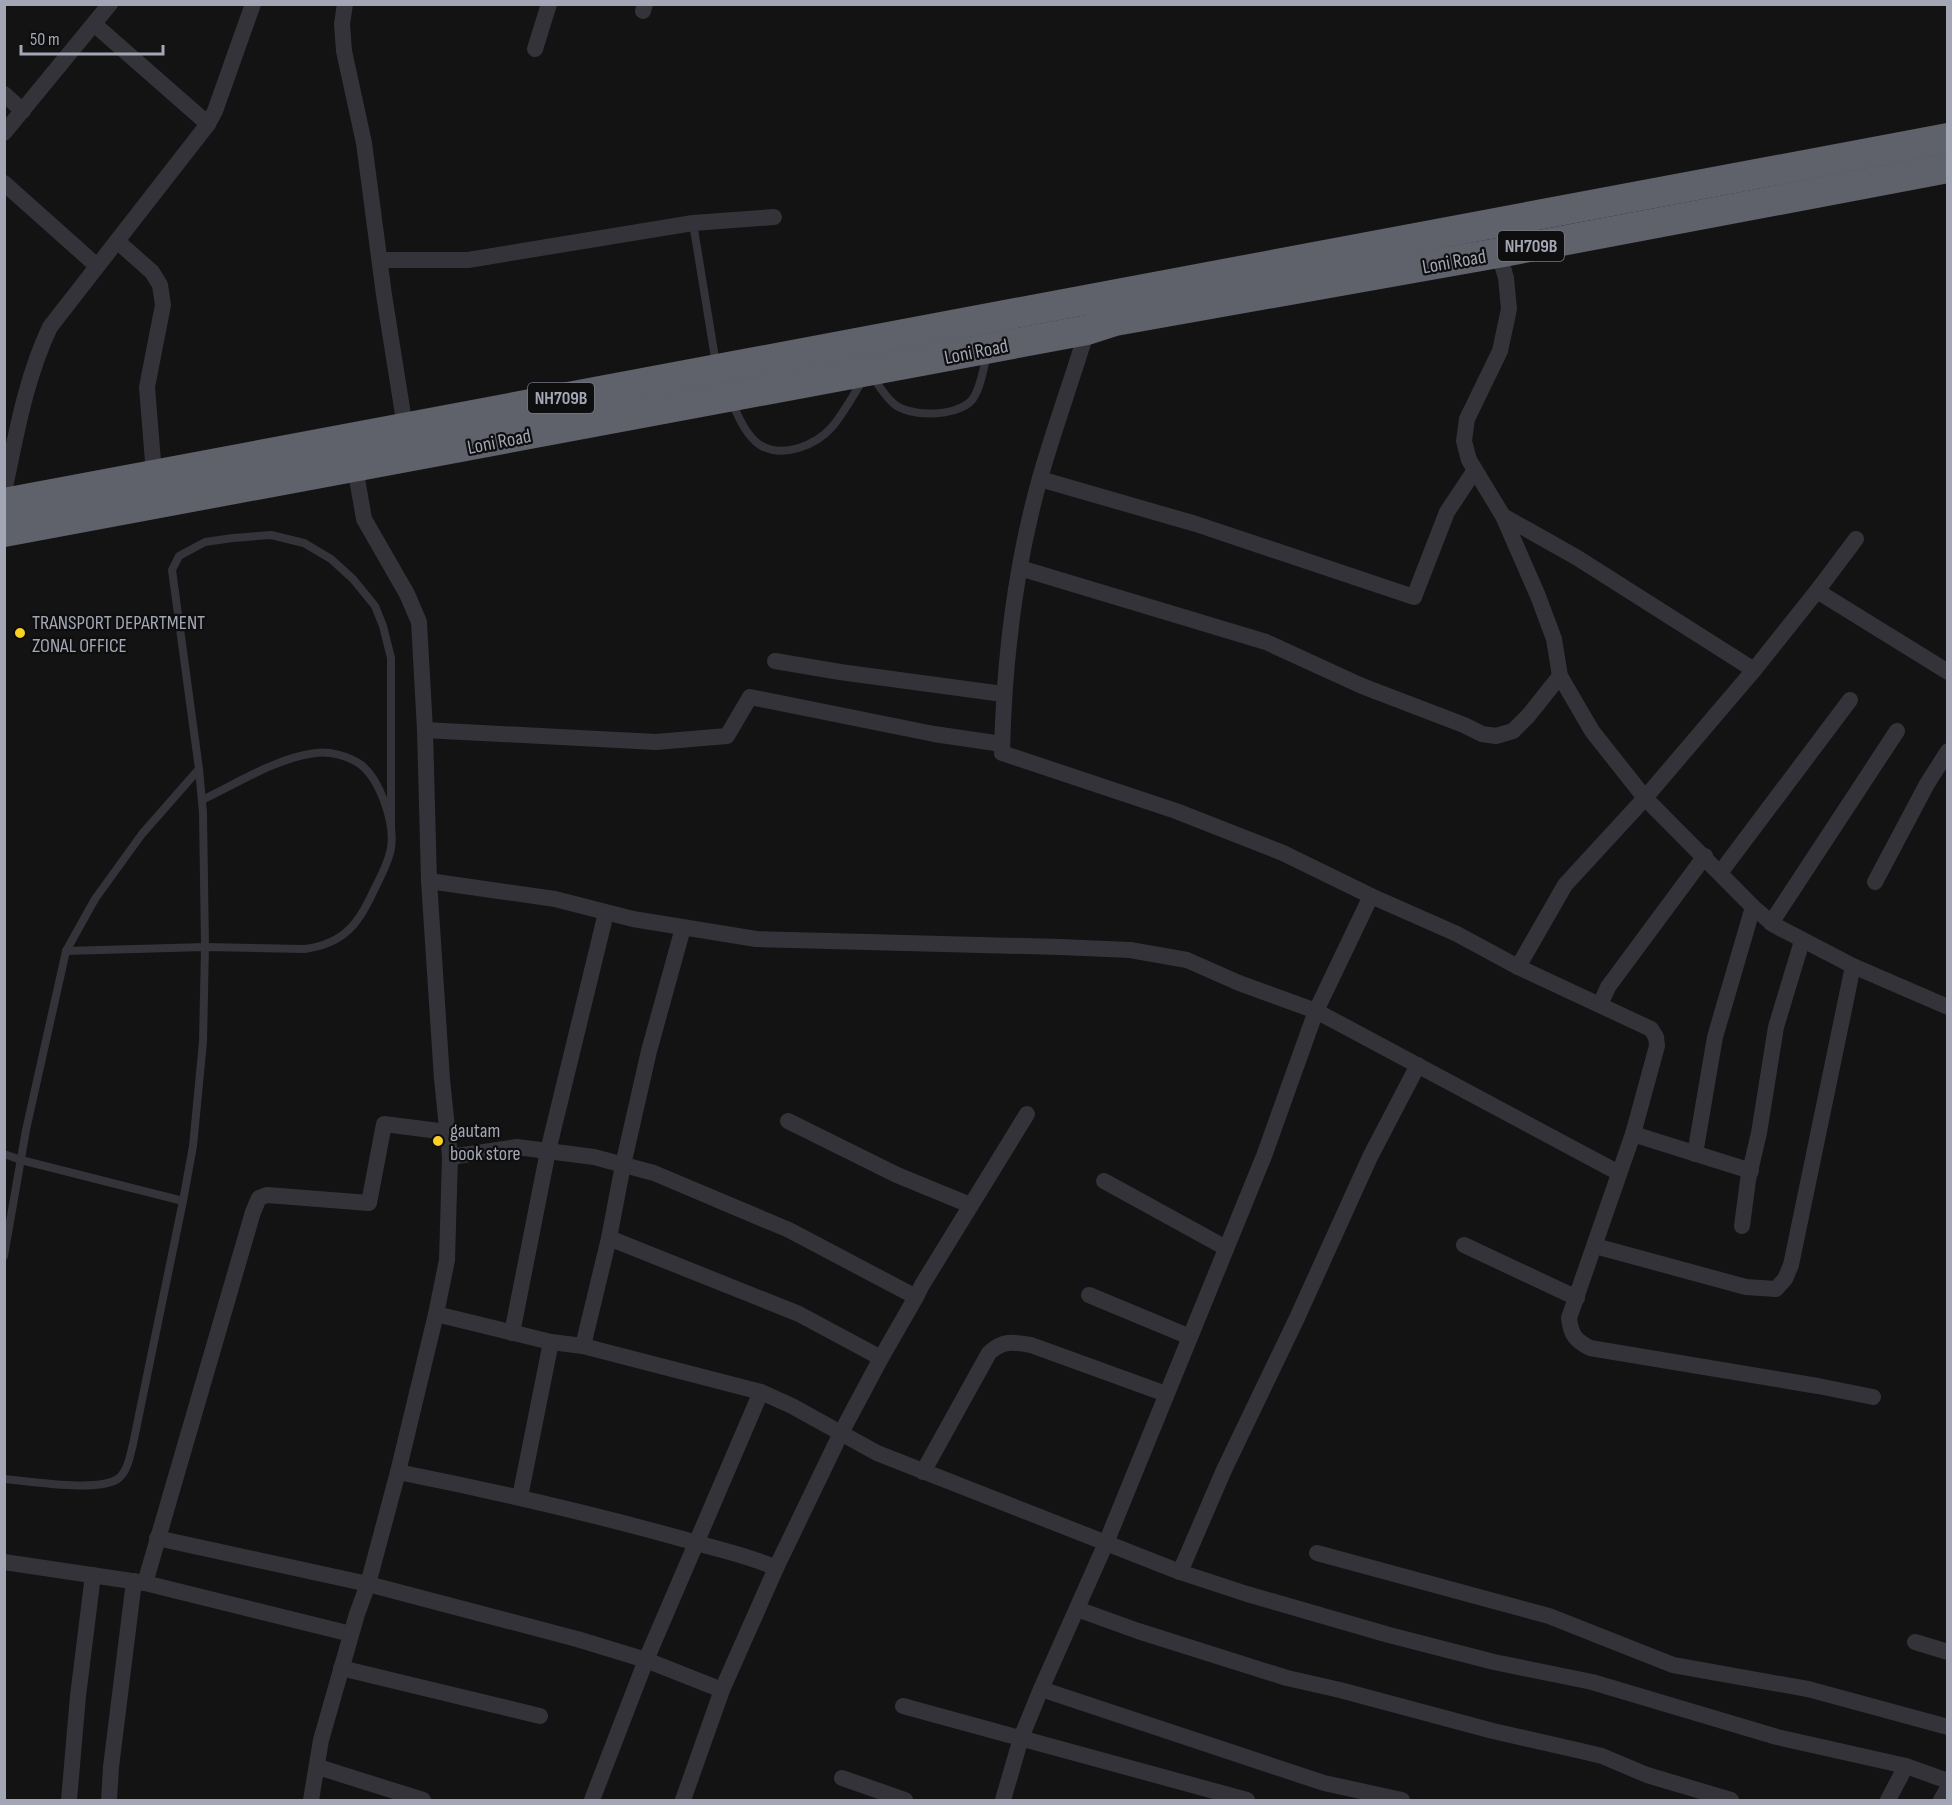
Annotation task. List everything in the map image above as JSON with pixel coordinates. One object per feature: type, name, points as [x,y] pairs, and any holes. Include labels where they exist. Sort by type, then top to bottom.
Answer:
[{"type":"highway","name":"Loni Road","points":[[5,531],[730,398],[866,356],[1493,222],[1947,138]]},
{"type":"highway","name":"Loni Road","points":[[4,503],[717,368],[988,349],[1087,330],[1115,321],[1498,253],[1947,168]]},
{"type":"street","points":[[4,133],[111,4]]},
{"type":"street","points":[[4,492],[27,384],[50,327],[208,124],[215,111],[253,4]]},
{"type":"street","points":[[345,4],[342,24],[344,51],[364,143],[384,295],[405,427]]},
{"type":"street","points":[[535,49],[549,4]]},
{"type":"street","points":[[94,24],[208,124]]},
{"type":"street","points":[[4,94],[23,111]]},
{"type":"street","points":[[4,183],[97,266]]},
{"type":"street","points":[[381,260],[468,260],[693,223],[774,217]]},
{"type":"street","points":[[1493,222],[1498,253],[1506,278],[1509,309],[1500,351],[1467,419],[1464,441],[1469,460],[1514,536],[1554,639],[1560,676],[1592,731],[1646,798],[1771,923],[1853,966],[1947,1007]]},
{"type":"street","points":[[117,241],[152,272],[160,285],[163,305],[147,387],[154,474]]},
{"type":"street","points":[[1087,330],[1040,479],[1020,568],[1003,694],[1002,753],[1176,810],[1283,853],[1371,896],[1457,934],[1518,966],[1651,1029],[1656,1037],[1657,1046],[1633,1134],[1569,1318],[1571,1331],[1576,1341],[1590,1348],[1873,1397]]},
{"type":"street","points":[[311,1800],[321,1740],[351,1634],[368,1584],[398,1472],[447,1260],[450,1157],[442,1079],[429,881],[425,730],[419,622],[407,594],[364,519],[355,467]]},
{"type":"street","points":[[1040,479],[1196,524],[1414,597],[1448,512],[1475,470]]},
{"type":"street","points":[[1503,516],[1576,557],[1754,670]]},
{"type":"street","points":[[1518,966],[1565,885],[1646,798],[1754,670],[1856,539]]},
{"type":"street","points":[[1020,568],[1266,642],[1362,686],[1482,734],[1496,736],[1513,731],[1560,676]]},
{"type":"street","points":[[1817,591],[1947,672]]},
{"type":"street","points":[[775,661],[1003,694]]},
{"type":"street","points":[[425,730],[656,742],[727,736],[750,697],[934,734],[1002,744]]},
{"type":"street","points":[[1720,873],[1850,700]]},
{"type":"street","points":[[1771,923],[1898,731]]},
{"type":"street","points":[[1875,882],[1947,751]]},
{"type":"street","points":[[1600,1005],[1608,987],[1705,856]]},
{"type":"street","points":[[429,881],[555,900],[606,913],[683,928],[756,939],[857,943],[964,943],[1130,950],[1187,960],[1239,983],[1316,1011],[1619,1173]]},
{"type":"street","points":[[1003,1800],[1021,1738],[1106,1543],[1264,1156],[1316,1011],[1371,896]]},
{"type":"street","points":[[1695,1154],[1715,1037],[1753,907]]},
{"type":"street","points":[[512,1333],[548,1151],[606,913]]},
{"type":"street","points":[[584,1346],[649,1052],[683,928]]},
{"type":"street","points":[[1742,1226],[1776,1027],[1802,941]]},
{"type":"street","points":[[1595,1246],[1746,1287],[1776,1289],[1785,1279],[1791,1265],[1853,966]]},
{"type":"street","points":[[1180,1572],[1224,1470],[1297,1318],[1370,1157],[1418,1065]]},
{"type":"street","points":[[683,1800],[722,1690],[776,1568],[841,1433],[916,1297],[1027,1114]]},
{"type":"street","points":[[788,1122],[897,1175],[970,1205]]},
{"type":"street","points":[[109,1800],[111,1767],[140,1582],[157,1538],[259,1198],[267,1195],[369,1203],[384,1124],[447,1132]]},
{"type":"street","points":[[1633,1134],[1751,1171]]},
{"type":"street","points":[[450,1157],[517,1147],[594,1157],[654,1173],[789,1230],[916,1297]]},
{"type":"street","points":[[1104,1181],[1226,1248]]},
{"type":"street","points":[[609,1238],[800,1314],[881,1358]]},
{"type":"street","points":[[1464,1245],[1576,1298]]},
{"type":"street","points":[[1089,1295],[1190,1337]]},
{"type":"street","points":[[436,1314],[551,1342],[584,1346],[760,1392],[877,1453],[1180,1572],[1389,1635],[1494,1662],[1592,1682],[1777,1737],[1906,1766],[1947,1781]]},
{"type":"street","points":[[520,1497],[551,1342]]},
{"type":"street","points":[[923,1472],[989,1353],[999,1344],[1031,1345],[1166,1394]]},
{"type":"street","points":[[592,1800],[646,1660],[760,1392]]},
{"type":"street","points":[[398,1472],[520,1497],[658,1531],[753,1558],[776,1568]]},
{"type":"street","points":[[157,1538],[368,1584],[578,1639],[646,1660],[722,1690]]},
{"type":"street","points":[[1317,1553],[1549,1617],[1673,1665],[1808,1689],[1947,1727]]},
{"type":"street","points":[[4,1562],[140,1582],[351,1634]]},
{"type":"street","points":[[69,1800],[78,1696],[93,1575]]},
{"type":"street","points":[[1077,1609],[1138,1631],[1287,1678],[1592,1754],[1731,1800]]},
{"type":"street","points":[[1915,1642],[1947,1653]]},
{"type":"street","points":[[341,1668],[540,1716]]},
{"type":"street","points":[[1041,1689],[1324,1783],[1402,1800]]},
{"type":"street","points":[[903,1706],[1247,1800]]},
{"type":"street","points":[[1888,1800],[1906,1766]]},
{"type":"street","points":[[318,1767],[423,1800]]},
{"type":"street","points":[[842,1778],[905,1800]]},
{"type":"street","points":[[1941,1800],[1947,1788]]},
{"type":"lane","points":[[693,223],[717,368]]},
{"type":"lane","points":[[866,356],[894,404],[911,413],[934,413],[956,409],[971,400],[981,381],[988,349]]},
{"type":"lane","points":[[730,398],[750,435],[760,445],[775,450],[796,449],[819,439],[833,426],[866,356]]},
{"type":"lane","points":[[4,1479],[79,1486],[108,1484],[120,1477],[128,1465],[183,1201],[193,1146],[203,1042],[205,947],[202,800],[172,570],[179,556],[205,542],[270,535],[304,543],[332,560],[353,579],[375,606],[391,658],[392,848],[362,915],[354,926],[332,942],[320,947],[305,949],[205,947],[66,951]]},
{"type":"lane","points":[[202,800],[289,760],[318,753],[337,754],[360,765],[376,785],[385,803],[391,826]]},
{"type":"lane","points":[[4,1256],[21,1160],[66,951],[95,899],[142,834],[199,769]]},
{"type":"lane","points":[[4,1154],[183,1201]]},
{"type":"place","name":"TRANSPORT DEPARTMENT ZONAL OFFICE","points":[[20,633]]},
{"type":"place","name":"gautam book store","points":[[438,1141]]}]
